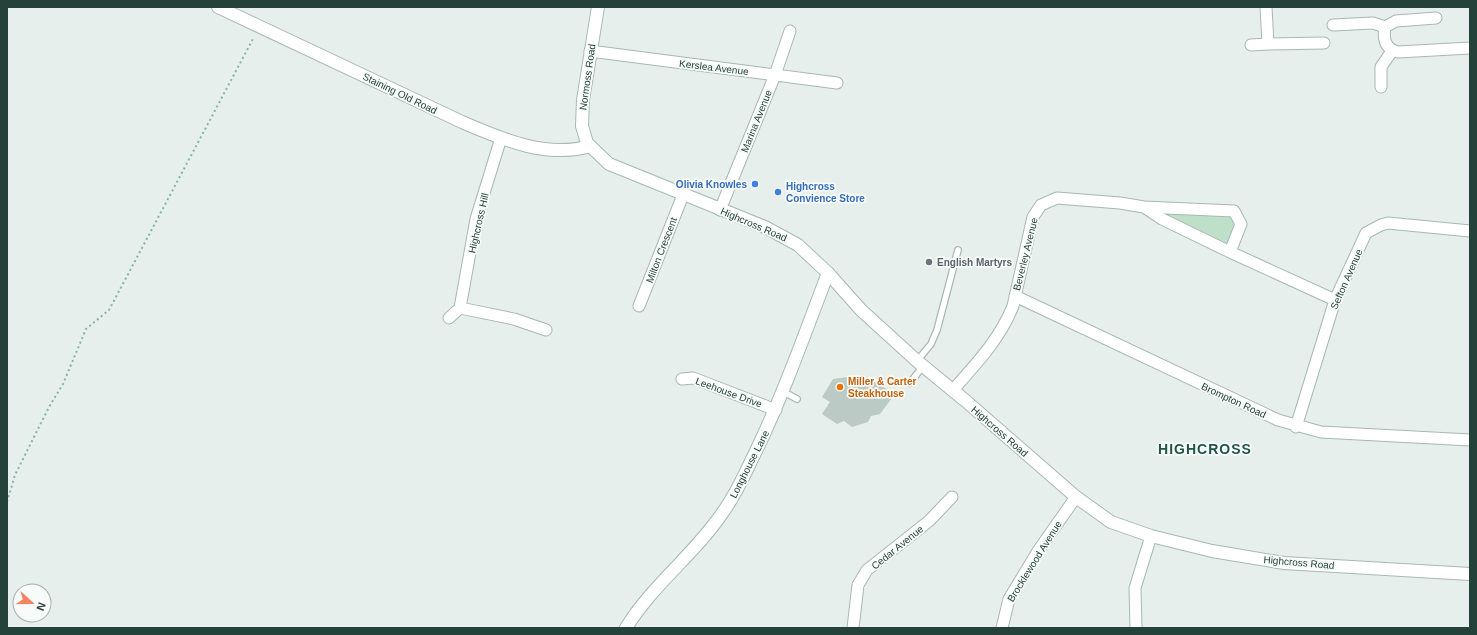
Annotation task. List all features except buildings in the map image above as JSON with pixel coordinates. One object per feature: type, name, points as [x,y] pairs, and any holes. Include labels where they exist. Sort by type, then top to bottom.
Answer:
[{"type":"street","name":"Staining Old Road","points":[[218,7],[462,122],[501,138],[555,151],[569,152],[590,146]]},
{"type":"street","name":"Normoss Road","points":[[590,146],[584,136],[582,115],[590,51],[598,7]]},
{"type":"street","points":[[1266,7],[1268,44]]},
{"type":"street","points":[[1333,25],[1373,23],[1385,27],[1396,21],[1436,18]]},
{"type":"street","points":[[1385,27],[1384,42],[1392,51],[1398,52],[1470,48]]},
{"type":"street","name":"Marina Avenue","points":[[720,210],[775,75],[790,31]]},
{"type":"street","points":[[1250,45],[1324,42]]},
{"type":"street","name":"Kerslea Avenue","points":[[590,51],[837,83]]},
{"type":"street","points":[[1381,87],[1381,67],[1392,51]]},
{"type":"street","name":"Highcross Hill","points":[[460,308],[476,219],[501,138]]},
{"type":"street","name":"Highcross Road","points":[[590,146],[609,164],[765,227],[788,238],[828,273],[861,310],[920,364],[953,390],[1076,497],[1111,522],[1151,536],[1212,551],[1284,563],[1470,574]]},
{"type":"street","name":"Milton Crescent","points":[[639,306],[683,195]]},
{"type":"street","name":"Beverley Avenue","points":[[953,390],[997,338],[1007,320],[1015,296],[1033,217],[1042,205],[1057,198],[1120,203],[1144,207],[1234,211],[1241,224],[1230,252]]},
{"type":"street","name":"Beverley Avenue","points":[[1144,207],[1162,219],[1335,300]]},
{"type":"street","name":"Sefton Avenue","points":[[1296,426],[1335,300],[1366,233],[1373,228],[1388,223],[1470,231]]},
{"type":"street","name":"Longhouse Lane","points":[[626,628],[636,612],[654,589],[709,532],[724,511],[748,468],[784,392],[828,273]]},
{"type":"street","name":"Brompton Road","points":[[1015,296],[1278,420],[1296,426],[1321,432],[1470,440]]},
{"type":"street","points":[[450,318],[460,308],[514,319],[546,330]]},
{"type":"street","name":"Leehouse Drive","points":[[682,379],[693,378],[776,410]]},
{"type":"street","name":"Cedar Avenue","points":[[854,628],[858,585],[867,570],[929,521],[952,497]]},
{"type":"street","name":"Brocklewood Avenue","points":[[1002,628],[1009,599],[1038,551],[1076,497]]},
{"type":"street","points":[[1136,628],[1135,588],[1151,536]]},
{"type":"lane","points":[[910,383],[937,330],[958,250]]},
{"type":"lane","points":[[784,392],[797,399]]},
{"type":"path","points":[[7,502],[14,475],[49,407],[63,384],[86,329],[109,310],[261,26]]},
{"type":"green space","points":[[1144,207],[1238,216],[1230,252]]},
{"type":"place","name":"Olivia Knowles","points":[[755,184]]},
{"type":"place","name":"Highcross Convience Store","points":[[778,192]]},
{"type":"place","name":"English Martyrs","points":[[929,262]]},
{"type":"place","name":"Miller & Carter Steakhouse","points":[[840,387]]},
{"type":"district","name":"HIGHCROSS","points":[[1205,449]]}]
